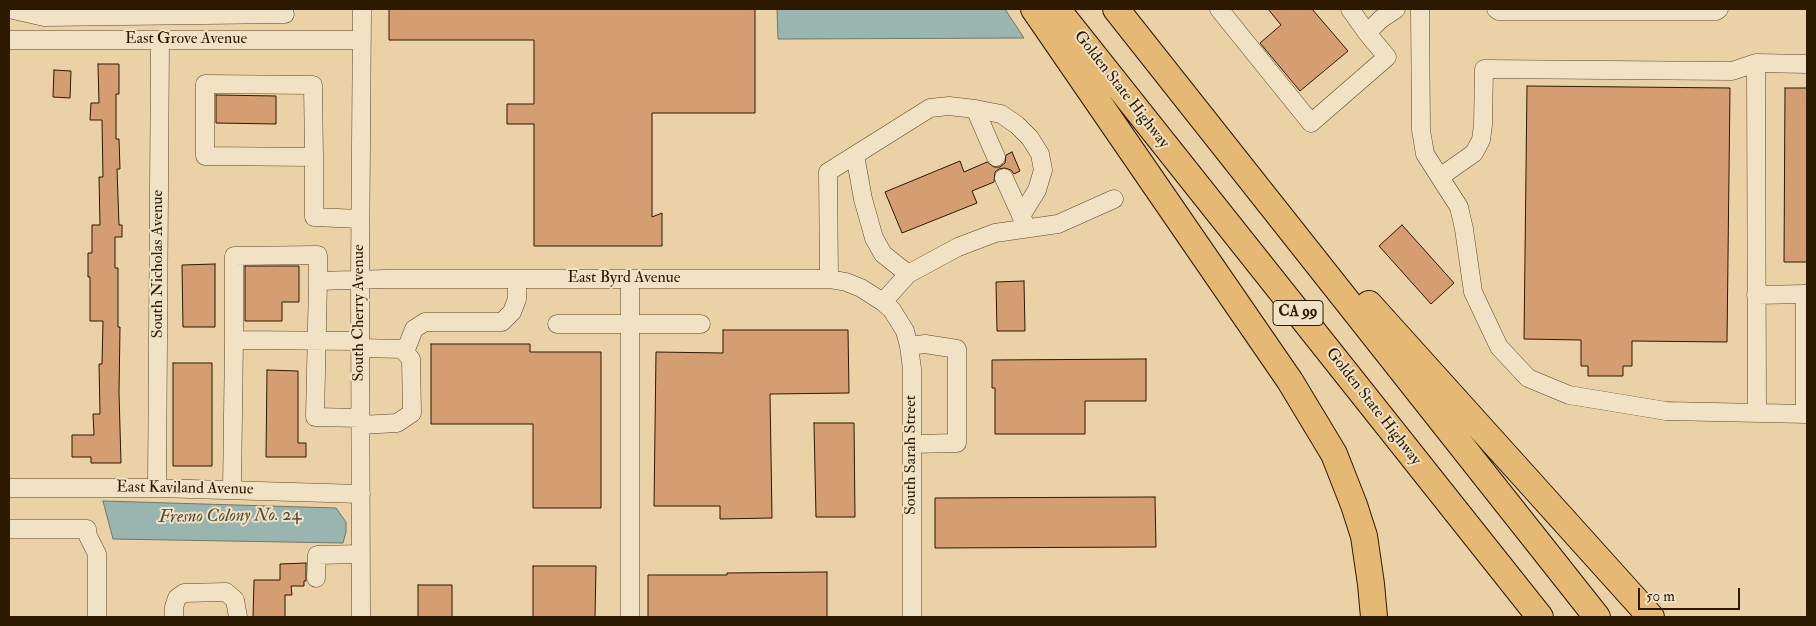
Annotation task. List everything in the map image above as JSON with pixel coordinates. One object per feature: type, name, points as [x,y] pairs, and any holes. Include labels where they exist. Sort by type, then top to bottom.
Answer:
[{"type":"highway","points":[[1034,9],[1290,381],[1334,454],[1364,536],[1374,617]]},
{"type":"highway","name":"Golden State Highway","points":[[1057,9],[1540,617]]},
{"type":"highway","name":"CA 99","points":[[1116,9],[1262,191],[1597,617]]},
{"type":"highway","points":[[1262,191],[1388,323],[1651,617]]},
{"type":"street","points":[[9,9],[44,17],[285,14]]},
{"type":"street","name":"South Cherry Avenue","points":[[361,617],[360,219],[362,9]]},
{"type":"street","points":[[1220,9],[1311,123],[1387,57],[1350,9]]},
{"type":"street","points":[[1367,33],[1381,19],[1396,9]]},
{"type":"street","points":[[1420,9],[1421,130],[1425,154],[1459,207],[1473,292],[1499,347],[1528,378],[1569,395],[1666,411],[1806,414],[1806,294],[1756,295]]},
{"type":"street","points":[[1496,9],[1499,11],[1716,11],[1719,9]]},
{"type":"street","name":"East Grove Avenue","points":[[9,40],[362,40]]},
{"type":"street","name":"South Nicholas Avenue","points":[[157,488],[160,41]]},
{"type":"street","points":[[1440,177],[1474,153],[1481,140],[1484,69],[1732,71],[1756,63],[1807,64]]},
{"type":"street","points":[[1756,63],[1757,412]]},
{"type":"street","points":[[314,158],[205,156],[205,84],[313,85],[314,158],[314,217],[360,219]]},
{"type":"street","points":[[829,280],[828,172],[930,108],[950,106],[1001,114],[1017,125],[1030,138],[1040,154],[1043,170],[1024,222]]},
{"type":"street","points":[[975,109],[996,158]]},
{"type":"street","points":[[855,155],[863,200],[874,238],[882,254],[908,274]]},
{"type":"street","points":[[1004,178],[1024,222]]},
{"type":"street","points":[[883,302],[908,274],[958,247],[1024,222],[1058,224],[1114,199]]},
{"type":"street","points":[[232,490],[234,256],[318,255],[318,282],[316,340],[315,417],[397,424],[412,413],[411,359],[402,349],[316,340],[234,340]]},
{"type":"street","name":"East Byrd Avenue","points":[[318,282],[335,282],[360,278],[829,280],[846,282],[861,288],[883,302]]},
{"type":"street","points":[[405,352],[414,328],[425,322],[502,322],[512,312],[517,298],[517,279]]},
{"type":"street","points":[[630,279],[630,617]]},
{"type":"street","name":"South Sarah Street","points":[[883,302],[905,331],[912,369],[912,617]]},
{"type":"street","points":[[557,324],[701,324]]},
{"type":"street","points":[[909,346],[925,344],[957,349],[957,443],[912,444]]},
{"type":"street","name":"East Kaviland Avenue","points":[[9,488],[157,488],[361,494]]},
{"type":"street","points":[[9,529],[87,529],[88,536],[97,554],[97,617]]},
{"type":"street","points":[[316,578],[317,555],[361,554]]},
{"type":"street","points":[[174,617],[177,598],[184,593],[226,592],[235,600],[238,617]]},
{"type":"water","points":[[777,9],[1005,9],[1024,38],[778,39]]},
{"type":"water","name":"Fresno Colony No. 24","points":[[103,501],[336,508],[346,522],[346,532],[343,543],[113,539]]},
{"type":"building","points":[[389,9],[755,9],[755,113],[652,113],[652,217],[662,213],[662,246],[534,246],[534,124],[507,124],[507,104],[534,104],[534,40],[389,40]]},
{"type":"building","points":[[1268,9],[1312,9],[1348,51],[1300,91],[1260,43],[1281,25]]},
{"type":"building","points":[[98,64],[119,64],[119,94],[116,94],[116,139],[119,139],[120,169],[117,169],[119,225],[122,225],[122,237],[115,237],[115,268],[118,268],[118,327],[120,327],[121,463],[91,463],[91,457],[72,457],[72,435],[94,435],[93,414],[100,414],[99,364],[102,364],[103,321],[90,321],[90,277],[88,277],[88,253],[92,253],[92,225],[100,225],[99,177],[103,177],[102,120],[90,120],[91,103],[99,103]]},
{"type":"building","points":[[54,70],[71,71],[70,98],[53,97]]},
{"type":"building","points":[[1527,86],[1730,88],[1727,342],[1632,341],[1632,366],[1623,366],[1623,376],[1588,376],[1588,366],[1581,366],[1581,340],[1524,339]]},
{"type":"building","points":[[1785,88],[1807,88],[1807,262],[1784,262]]},
{"type":"building","points":[[216,95],[276,96],[276,124],[216,123]]},
{"type":"building","points":[[1012,152],[1020,171],[1014,174],[1011,170],[1005,168],[999,169],[995,172],[994,182],[972,191],[977,203],[902,233],[885,192],[960,161],[964,172],[987,162],[994,167],[1000,167],[1005,163],[1006,155]]},
{"type":"building","points":[[1402,225],[1454,283],[1431,304],[1379,246]]},
{"type":"building","points":[[215,264],[215,327],[183,327],[182,265]]},
{"type":"building","points":[[245,266],[299,266],[299,302],[282,302],[282,321],[245,321]]},
{"type":"building","points":[[1024,281],[1025,331],[997,331],[996,282]]},
{"type":"building","points":[[723,330],[848,330],[849,393],[770,394],[772,518],[720,519],[720,506],[654,506],[656,352],[723,353]]},
{"type":"building","points":[[431,344],[530,344],[530,352],[601,352],[601,508],[533,508],[533,424],[431,424]]},
{"type":"building","points":[[1146,359],[1146,401],[1085,401],[1085,434],[995,434],[995,388],[992,388],[992,360]]},
{"type":"building","points":[[173,363],[212,363],[212,466],[173,466]]},
{"type":"building","points":[[267,370],[298,371],[298,443],[306,443],[306,457],[266,457]]},
{"type":"building","points":[[814,423],[854,423],[855,517],[816,517]]},
{"type":"building","points":[[1155,497],[1156,547],[935,548],[935,498]]},
{"type":"building","points":[[306,563],[306,581],[304,581],[304,586],[291,586],[292,595],[285,595],[285,617],[253,617],[254,580],[280,580],[280,564]]},
{"type":"building","points":[[533,566],[596,566],[595,617],[533,617]]},
{"type":"building","points":[[827,572],[827,617],[648,617],[648,575]]},
{"type":"building","points":[[418,585],[452,585],[452,617],[418,617]]}]
